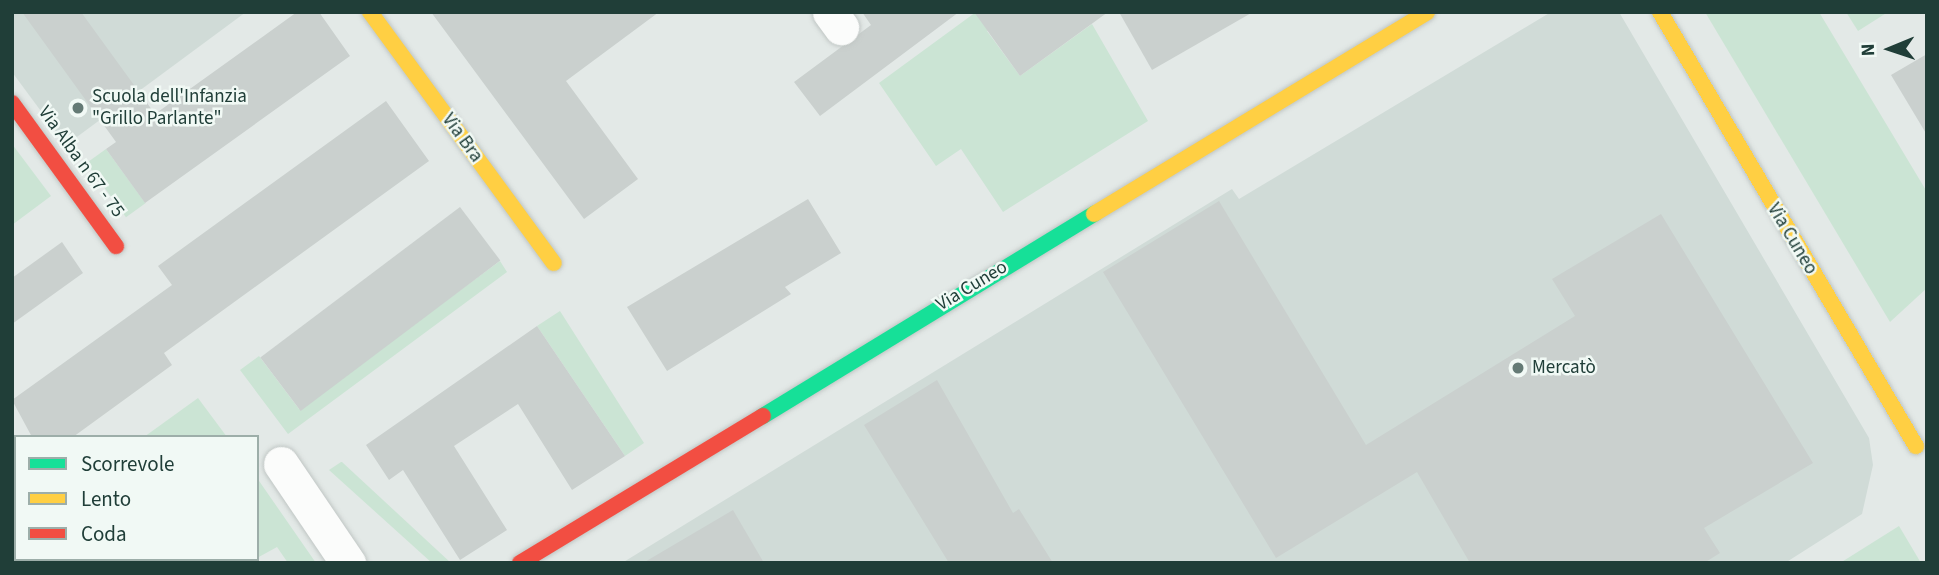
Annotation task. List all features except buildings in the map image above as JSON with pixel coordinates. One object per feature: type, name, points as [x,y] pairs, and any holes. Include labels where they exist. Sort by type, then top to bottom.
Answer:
[{"type":"main road","name":"Via Bra","points":[[370,12],[554,263]]},
{"type":"main road","name":"Via Cuneo","points":[[520,563],[1427,12]]},
{"type":"main road","name":"Via Cuneo","points":[[1660,19],[1916,446]]},
{"type":"main road","name":"Via Alba n 67 - 75","points":[[12,103],[117,246]]},
{"type":"street","points":[[281,464],[348,563]]},
{"type":"shaded area","name":"Scuola dell'Infanzia \"Grillo Parlante\"","points":[[12,12],[246,12],[66,145],[12,72]]},
{"type":"shaded area","points":[[1551,12],[1619,12],[1869,438],[1873,465],[1862,514],[1785,563],[622,563],[1232,189],[1239,199]]},
{"type":"green space","points":[[976,12],[1013,12],[987,31],[1020,76],[1092,24],[1148,121],[1003,212],[961,149],[936,166],[879,83]]},
{"type":"green space","points":[[1705,12],[1819,12],[1927,192],[1927,288],[1890,322]]},
{"type":"green space","points":[[1846,12],[1888,12],[1858,31]]},
{"type":"green space","points":[[12,144],[51,196],[12,225]]},
{"type":"green space","points":[[106,149],[145,203],[126,217],[87,163]]},
{"type":"green space","points":[[500,261],[507,272],[288,434],[240,370],[259,356],[299,409]]},
{"type":"green space","points":[[560,311],[644,443],[625,456],[537,326]]},
{"type":"green space","points":[[198,398],[226,435],[147,435]]},
{"type":"green space","points":[[342,462],[451,563],[432,563],[329,470]]},
{"type":"green space","points":[[259,481],[316,563],[288,563],[277,547],[259,557]]},
{"type":"green space","points":[[1899,526],[1921,563],[1840,563]]},
{"type":"green space","points":[[118,561],[161,561],[158,563]]},
{"type":"traffic: fast","points":[[763,416],[1094,214]]},
{"type":"traffic: slow","points":[[370,12],[554,263]]},
{"type":"traffic: slow","points":[[1094,214],[1427,12]]},
{"type":"traffic: slow","points":[[1660,12],[1916,446]]},
{"type":"traffic: jam","points":[[12,103],[116,246]]},
{"type":"traffic: jam","points":[[520,563],[763,416]]},
{"type":"place","name":"Scuola dell'Infanzia \"Grillo Parlante\"","points":[[78,108]]},
{"type":"place","name":"Mercatò","points":[[1518,368]]}]
